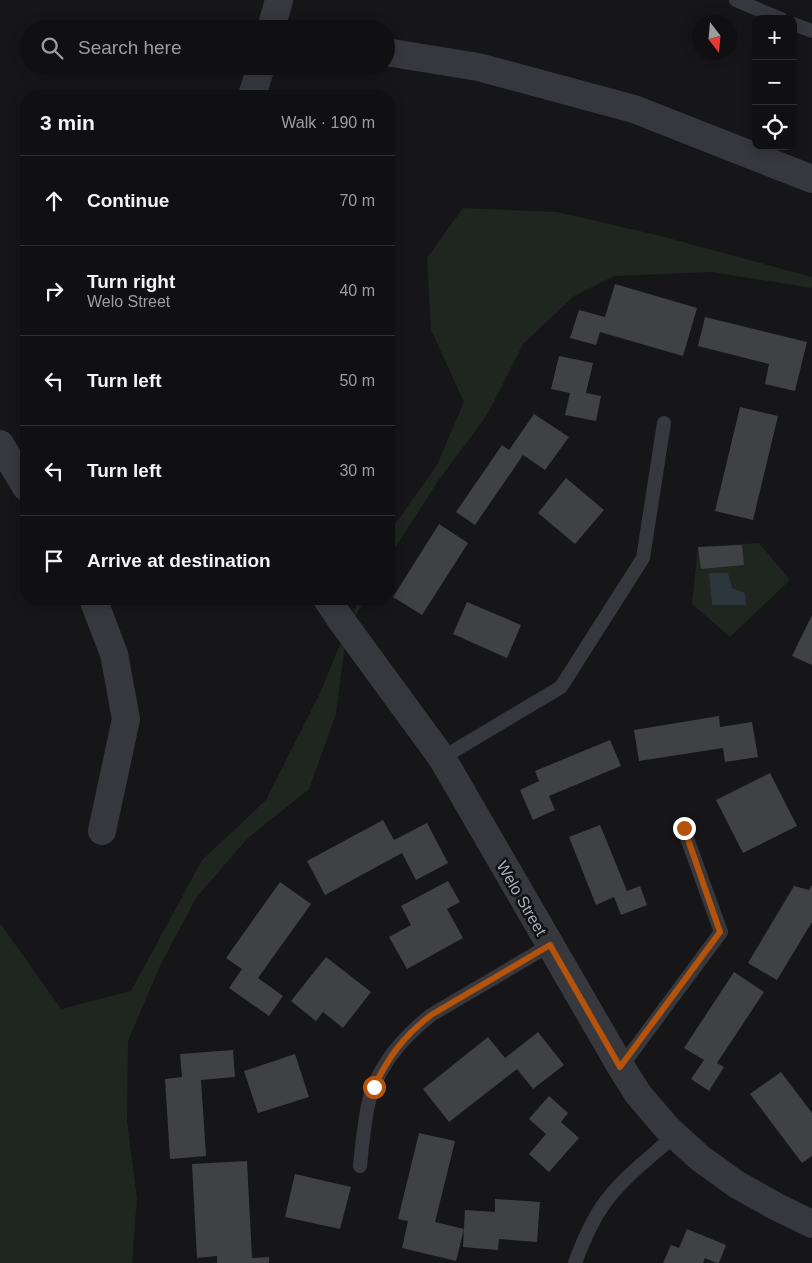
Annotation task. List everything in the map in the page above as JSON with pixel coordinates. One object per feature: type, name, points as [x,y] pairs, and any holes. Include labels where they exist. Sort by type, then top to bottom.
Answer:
[{"type":"street","points":[[273,20],[279,0]]},
{"type":"street","points":[[395,53],[478,67],[634,109],[812,179]]},
{"type":"street","points":[[254,90],[258,75]]},
{"type":"street","points":[[0,444],[20,477]]},
{"type":"street","points":[[94,605],[114,654],[126,719],[102,831]]},
{"type":"street","name":"Welo Street","points":[[334,609],[442,758],[620,1067],[638,1094],[667,1128],[700,1158],[736,1184],[812,1224]]},
{"type":"lane","points":[[736,0],[772,15]]},
{"type":"lane","points":[[797,25],[812,31]]},
{"type":"lane","points":[[442,758],[561,687],[643,558],[664,424]]},
{"type":"lane","points":[[620,1067],[720,932],[684,828]]},
{"type":"lane","points":[[360,1166],[368,1105],[374,1087],[392,1054],[403,1040],[416,1026],[431,1015],[550,945]]},
{"type":"lane","points":[[575,1263],[584,1239],[606,1201],[620,1184],[675,1135]]},
{"type":"shaded area","points":[[463,208],[557,212],[661,236],[812,277],[812,288],[712,272],[614,276],[574,296],[523,344],[487,415],[438,481],[395,548],[395,524],[437,465],[464,402],[431,330],[427,258]]},
{"type":"shaded area","points":[[759,543],[790,580],[730,637],[692,604],[698,547]]},
{"type":"shaded area","points":[[709,573],[728,573],[732,588],[745,593],[746,605],[712,605]]},
{"type":"shaded area","points":[[357,605],[362,605],[355,617],[344,651],[336,714],[309,789],[247,839],[196,898],[159,968],[128,1041],[127,1121],[137,1198],[132,1263],[0,1263],[0,923],[61,1009],[131,991],[202,860],[266,800],[320,693]]},
{"type":"building","points":[[615,284],[697,308],[683,356],[600,332],[596,345],[570,338],[579,310],[605,317]]},
{"type":"building","points":[[705,317],[807,342],[795,391],[765,384],[769,364],[698,346]]},
{"type":"building","points":[[559,356],[593,363],[586,393],[601,396],[596,421],[565,415],[570,393],[551,389]]},
{"type":"building","points":[[740,407],[778,416],[753,520],[715,511]]},
{"type":"building","points":[[534,414],[569,437],[545,470],[523,455],[475,525],[456,512],[502,445],[509,450]]},
{"type":"building","points":[[566,478],[604,510],[575,544],[538,513]]},
{"type":"building","points":[[439,524],[468,543],[422,615],[395,598],[395,594]]},
{"type":"building","points":[[742,545],[744,565],[701,569],[698,547]]},
{"type":"building","points":[[467,602],[521,625],[507,658],[453,634]]},
{"type":"building","points":[[812,615],[812,665],[792,656]]},
{"type":"building","points":[[719,716],[720,727],[752,722],[758,757],[725,762],[723,748],[639,761],[634,730]]},
{"type":"building","points":[[610,740],[621,766],[549,796],[555,810],[533,820],[520,790],[539,781],[535,771]]},
{"type":"building","points":[[770,773],[797,826],[743,853],[716,800]]},
{"type":"building","points":[[383,820],[394,840],[427,823],[448,863],[416,880],[402,853],[325,895],[307,861]]},
{"type":"building","points":[[600,825],[627,891],[640,886],[647,905],[621,915],[614,897],[596,905],[569,837]]},
{"type":"building","points":[[448,881],[460,902],[447,909],[463,938],[407,969],[389,937],[411,925],[401,906]]},
{"type":"building","points":[[280,882],[311,904],[258,978],[283,996],[269,1016],[229,988],[242,969],[226,958]]},
{"type":"building","points":[[812,885],[812,922],[777,980],[748,963],[794,886],[809,890]]},
{"type":"building","points":[[326,957],[371,992],[343,1028],[323,1012],[316,1021],[291,1001]]},
{"type":"building","points":[[734,972],[764,992],[717,1063],[724,1067],[709,1091],[691,1079],[704,1060],[684,1048]]},
{"type":"building","points":[[538,1032],[564,1065],[533,1089],[517,1069],[449,1122],[423,1089],[488,1037],[505,1058]]},
{"type":"building","points":[[233,1050],[235,1077],[201,1080],[206,1156],[170,1159],[165,1079],[182,1077],[180,1054]]},
{"type":"building","points":[[295,1054],[309,1097],[258,1113],[244,1071]]},
{"type":"building","points":[[781,1072],[812,1113],[812,1156],[802,1163],[750,1094]]},
{"type":"building","points":[[549,1096],[568,1113],[561,1122],[579,1138],[549,1172],[529,1154],[546,1134],[529,1119]]},
{"type":"building","points":[[419,1133],[455,1141],[435,1222],[464,1229],[456,1261],[402,1248],[408,1221],[398,1219]]},
{"type":"building","points":[[247,1161],[252,1258],[269,1257],[269,1263],[217,1263],[217,1256],[197,1258],[192,1164]]},
{"type":"building","points":[[295,1174],[351,1187],[340,1229],[285,1217]]},
{"type":"building","points":[[495,1199],[540,1202],[537,1242],[499,1239],[498,1250],[463,1247],[465,1210],[495,1212]]},
{"type":"building","points":[[687,1229],[726,1245],[719,1263],[705,1258],[703,1263],[663,1263],[671,1245],[679,1248]]},
{"type":"route","points":[[374,1087],[392,1054],[416,1026],[431,1015],[550,945],[620,1067],[720,932],[684,828]]}]
